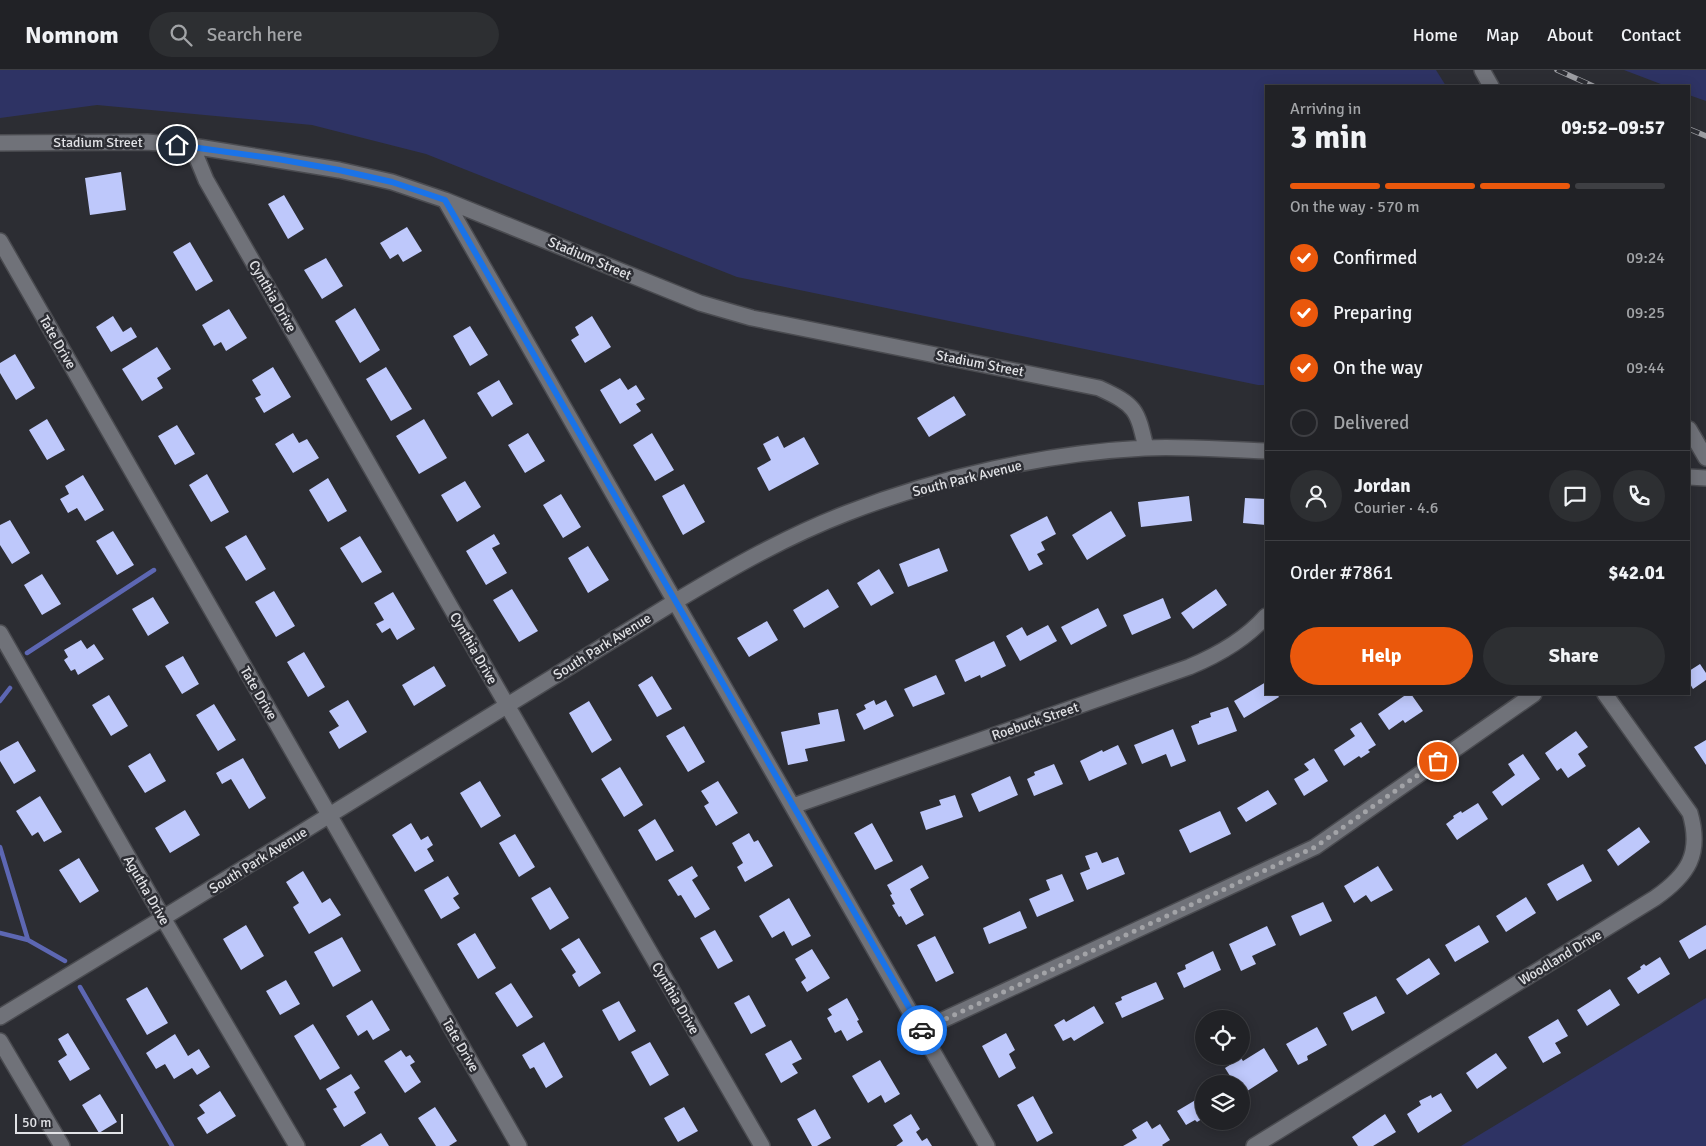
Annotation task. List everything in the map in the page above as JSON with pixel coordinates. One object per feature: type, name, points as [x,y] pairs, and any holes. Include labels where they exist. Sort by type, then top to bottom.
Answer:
[{"type":"street","points":[[1482,70],[1490,85]]},
{"type":"street","name":"Stadium Street","points":[[0,143],[147,142],[192,146],[339,170],[392,182],[445,200],[700,304],[752,318],[1099,388],[1112,394],[1132,408],[1138,415],[1146,448]]},
{"type":"street","name":"Cynthia Drive","points":[[192,146],[206,180],[762,1146]]},
{"type":"street","points":[[445,200],[987,1146]]},
{"type":"street","name":"Tate Drive","points":[[0,241],[519,1146]]},
{"type":"street","points":[[1690,431],[1706,458]]},
{"type":"street","name":"South Park Avenue","points":[[0,1017],[714,578],[782,542],[846,513],[889,498],[993,468],[1089,453],[1146,448],[1265,452]]},
{"type":"street","points":[[1690,477],[1706,478]]},
{"type":"street","name":"Roebuck Street","points":[[793,806],[1189,667],[1231,646],[1248,634],[1265,617]]},
{"type":"street","name":"Agutha Drive","points":[[0,634],[163,918],[297,1146]]},
{"type":"street","points":[[921,1030],[1315,847],[1533,695]]},
{"type":"street","name":"Woodland Drive","points":[[1254,1146],[1655,898],[1678,881],[1687,869],[1695,841],[1694,826],[1690,813],[1606,695]]},
{"type":"street","points":[[0,1041],[62,1146]]},
{"type":"shaded area","points":[[0,70],[1436,70],[1445,85],[1265,85],[1265,385],[737,277],[426,154],[312,125],[97,105],[0,118]]},
{"type":"shaded area","points":[[1624,70],[1706,70],[1706,101],[1690,95],[1690,85],[1663,85]]},
{"type":"shaded area","points":[[1706,998],[1706,1146],[1461,1146]]},
{"type":"building","points":[[121,172],[126,210],[90,215],[85,178]]},
{"type":"building","points":[[284,195],[304,229],[288,239],[268,204]]},
{"type":"building","points":[[407,227],[422,251],[403,262],[398,254],[390,259],[380,243]]},
{"type":"building","points":[[190,242],[213,281],[196,291],[173,252]]},
{"type":"building","points":[[326,258],[343,286],[322,299],[304,270]]},
{"type":"building","points":[[355,308],[380,350],[360,363],[335,321]]},
{"type":"building","points":[[229,309],[247,338],[226,351],[221,342],[214,346],[202,325]]},
{"type":"building","points":[[113,316],[123,332],[131,327],[137,337],[111,352],[96,327]]},
{"type":"building","points":[[592,316],[611,347],[585,363],[571,340],[579,335],[575,327]]},
{"type":"building","points":[[470,326],[488,355],[470,366],[453,336]]},
{"type":"building","points":[[157,347],[171,369],[157,378],[163,388],[142,401],[122,369]]},
{"type":"building","points":[[15,354],[35,388],[16,400],[0,373],[0,363]]},
{"type":"building","points":[[273,367],[291,397],[264,413],[255,398],[261,395],[252,380]]},
{"type":"building","points":[[386,367],[412,409],[391,421],[366,379]]},
{"type":"building","points":[[620,378],[628,390],[636,385],[645,399],[636,404],[641,411],[620,424],[600,390]]},
{"type":"building","points":[[499,380],[513,404],[492,417],[477,393]]},
{"type":"building","points":[[954,396],[966,415],[929,437],[917,418]]},
{"type":"building","points":[[47,419],[65,450],[47,460],[29,430]]},
{"type":"building","points":[[424,419],[447,458],[419,474],[396,436]]},
{"type":"building","points":[[177,425],[195,454],[175,465],[158,436]]},
{"type":"building","points":[[293,433],[299,443],[307,439],[319,458],[293,473],[275,444]]},
{"type":"building","points":[[528,433],[545,461],[525,473],[508,445]]},
{"type":"building","points":[[652,433],[674,470],[655,481],[633,445]]},
{"type":"building","points":[[778,436],[784,448],[804,437],[819,464],[769,491],[757,468],[771,460],[763,444]]},
{"type":"building","points":[[207,474],[229,512],[211,522],[189,485]]},
{"type":"building","points":[[83,475],[104,510],[85,521],[77,508],[68,513],[60,499],[69,494],[65,486]]},
{"type":"building","points":[[328,478],[347,511],[328,522],[309,490]]},
{"type":"building","points":[[465,481],[481,507],[457,522],[441,495]]},
{"type":"building","points":[[684,484],[705,522],[683,535],[662,496]]},
{"type":"building","points":[[561,494],[581,527],[563,538],[543,505]]},
{"type":"building","points":[[1189,496],[1192,521],[1141,527],[1138,502]]},
{"type":"building","points":[[1245,498],[1265,499],[1265,525],[1243,523]]},
{"type":"building","points":[[1111,511],[1126,536],[1087,560],[1072,535]]},
{"type":"building","points":[[1047,516],[1056,534],[1041,542],[1045,550],[1037,554],[1043,564],[1029,571],[1010,535]]},
{"type":"building","points":[[10,520],[30,553],[12,564],[0,545],[0,525]]},
{"type":"building","points":[[113,531],[134,565],[117,575],[96,541]]},
{"type":"building","points":[[494,534],[500,544],[492,548],[507,573],[486,585],[466,551]]},
{"type":"building","points":[[246,535],[266,569],[246,581],[225,547]]},
{"type":"building","points":[[360,536],[382,572],[362,583],[340,548]]},
{"type":"building","points":[[588,546],[609,580],[588,593],[568,558]]},
{"type":"building","points":[[939,548],[948,571],[908,587],[899,564]]},
{"type":"building","points":[[879,569],[894,593],[871,606],[857,583]]},
{"type":"building","points":[[42,574],[61,604],[42,615],[24,585]]},
{"type":"building","points":[[512,589],[538,631],[519,642],[493,600]]},
{"type":"building","points":[[828,589],[839,607],[804,628],[793,610]]},
{"type":"building","points":[[1216,589],[1227,605],[1193,629],[1181,613]]},
{"type":"building","points":[[274,591],[295,626],[276,637],[255,602]]},
{"type":"building","points":[[393,592],[415,629],[397,640],[390,628],[382,633],[376,624],[384,620],[374,603]]},
{"type":"building","points":[[153,597],[169,623],[148,636],[132,609]]},
{"type":"building","points":[[1163,598],[1171,618],[1132,635],[1123,615]]},
{"type":"building","points":[[1098,608],[1107,626],[1071,645],[1061,627]]},
{"type":"building","points":[[767,621],[778,640],[749,657],[737,638]]},
{"type":"building","points":[[1048,625],[1057,641],[1020,661],[1006,636],[1022,627],[1027,636]]},
{"type":"building","points":[[81,640],[87,649],[94,644],[104,659],[78,675],[75,669],[71,671],[64,660],[68,657],[64,650]]},
{"type":"building","points":[[994,641],[1006,666],[981,678],[980,675],[965,682],[955,660]]},
{"type":"building","points":[[304,652],[325,687],[308,697],[287,662]]},
{"type":"building","points":[[183,656],[199,684],[182,694],[165,666]]},
{"type":"building","points":[[1700,664],[1706,673],[1706,680],[1693,689],[1690,684],[1690,670]]},
{"type":"building","points":[[434,666],[446,686],[414,706],[402,685]]},
{"type":"building","points":[[936,675],[945,694],[913,707],[904,689]]},
{"type":"building","points":[[652,676],[672,709],[657,717],[638,685]]},
{"type":"building","points":[[1265,683],[1265,695],[1278,695],[1279,697],[1244,718],[1234,701]]},
{"type":"building","points":[[109,695],[128,726],[111,736],[92,705]]},
{"type":"building","points":[[1406,695],[1412,695],[1423,711],[1405,723],[1403,720],[1389,730],[1378,714]]},
{"type":"building","points":[[348,700],[367,732],[339,749],[329,732],[339,726],[329,711]]},
{"type":"building","points":[[874,700],[876,705],[886,700],[894,716],[864,730],[856,714],[866,709],[864,705]]},
{"type":"building","points":[[589,701],[612,740],[592,753],[569,713]]},
{"type":"building","points":[[214,704],[236,740],[218,751],[196,715]]},
{"type":"building","points":[[1228,707],[1237,731],[1198,745],[1191,726],[1211,717],[1210,713]]},
{"type":"building","points":[[838,709],[845,741],[805,749],[808,761],[788,765],[781,732],[820,724],[818,713]]},
{"type":"building","points":[[1361,722],[1376,745],[1361,758],[1359,756],[1344,766],[1334,750],[1355,736],[1350,729]]},
{"type":"building","points":[[684,726],[705,762],[688,772],[666,736]]},
{"type":"building","points":[[1173,729],[1186,761],[1171,767],[1166,754],[1142,764],[1134,745]]},
{"type":"building","points":[[1576,731],[1588,747],[1578,754],[1586,766],[1568,778],[1561,768],[1557,771],[1545,753]]},
{"type":"building","points":[[1706,740],[1706,765],[1694,747]]},
{"type":"building","points":[[18,741],[36,771],[14,784],[0,761],[0,751]]},
{"type":"building","points":[[1118,745],[1127,764],[1089,781],[1080,761],[1102,750],[1103,752]]},
{"type":"building","points":[[150,753],[166,781],[145,793],[128,766]]},
{"type":"building","points":[[1523,754],[1540,779],[1502,806],[1492,792],[1515,775],[1508,764]]},
{"type":"building","points":[[243,758],[266,798],[249,809],[231,779],[222,784],[216,773]]},
{"type":"building","points":[[1314,758],[1328,781],[1304,796],[1294,779],[1309,770],[1304,764]]},
{"type":"building","points":[[1054,764],[1063,784],[1034,796],[1027,779],[1035,775],[1034,772]]},
{"type":"building","points":[[620,767],[643,805],[624,817],[601,779]]},
{"type":"building","points":[[1010,776],[1018,795],[979,812],[971,794]]},
{"type":"building","points":[[480,781],[501,816],[481,828],[460,793]]},
{"type":"building","points":[[718,781],[738,813],[716,826],[704,806],[709,803],[701,791]]},
{"type":"building","points":[[1268,790],[1277,804],[1246,822],[1237,808]]},
{"type":"building","points":[[955,795],[963,817],[926,830],[920,812],[941,805],[939,800]]},
{"type":"building","points":[[40,796],[62,832],[44,842],[38,832],[32,836],[16,811]]},
{"type":"building","points":[[1478,803],[1488,819],[1457,840],[1446,824],[1454,818],[1453,816]]},
{"type":"building","points":[[185,810],[200,835],[170,853],[155,828]]},
{"type":"building","points":[[1220,811],[1231,834],[1190,853],[1179,830]]},
{"type":"building","points":[[655,819],[674,851],[656,861],[638,830]]},
{"type":"building","points":[[411,823],[421,840],[428,836],[433,845],[427,849],[434,861],[415,872],[392,835]]},
{"type":"building","points":[[872,823],[893,861],[875,870],[854,833]]},
{"type":"building","points":[[1639,827],[1650,842],[1618,866],[1607,850]]},
{"type":"building","points":[[749,833],[754,842],[758,840],[773,866],[745,882],[737,867],[743,863],[732,843]]},
{"type":"building","points":[[515,834],[535,867],[519,877],[499,843]]},
{"type":"building","points":[[1097,852],[1102,863],[1118,857],[1125,874],[1087,890],[1080,873],[1090,869],[1085,856]]},
{"type":"building","points":[[79,858],[99,891],[80,903],[59,870]]},
{"type":"building","points":[[1583,864],[1592,881],[1557,901],[1547,884]]},
{"type":"building","points":[[922,865],[929,878],[910,889],[924,915],[906,925],[892,905],[895,904],[887,885]]},
{"type":"building","points":[[692,866],[698,876],[692,880],[710,909],[695,918],[681,895],[678,896],[668,880]]},
{"type":"building","points":[[1378,866],[1393,890],[1371,902],[1366,895],[1354,903],[1344,886]]},
{"type":"building","points":[[303,871],[322,903],[330,898],[341,915],[309,934],[293,907],[299,903],[286,882]]},
{"type":"building","points":[[1062,874],[1074,901],[1037,917],[1029,899],[1050,890],[1046,880]]},
{"type":"building","points":[[448,876],[459,894],[453,898],[460,908],[441,919],[424,890]]},
{"type":"building","points":[[550,887],[569,918],[550,930],[531,898]]},
{"type":"building","points":[[1526,897],[1536,913],[1506,932],[1496,916]]},
{"type":"building","points":[[789,898],[811,936],[792,946],[784,931],[772,938],[759,916]]},
{"type":"building","points":[[1323,902],[1332,921],[1300,936],[1291,916]]},
{"type":"building","points":[[1020,911],[1027,928],[989,944],[983,928]]},
{"type":"building","points":[[246,925],[264,956],[241,970],[223,939]]},
{"type":"building","points":[[1479,925],[1489,942],[1455,962],[1445,945]]},
{"type":"building","points":[[1706,925],[1706,949],[1689,959],[1679,941]]},
{"type":"building","points":[[1267,926],[1276,945],[1252,956],[1256,964],[1241,971],[1229,944]]},
{"type":"building","points":[[715,930],[733,961],[718,969],[700,938]]},
{"type":"building","points":[[475,933],[496,968],[478,979],[457,944]]},
{"type":"building","points":[[935,936],[954,973],[936,982],[917,945]]},
{"type":"building","points":[[342,937],[361,971],[333,987],[314,952]]},
{"type":"building","points":[[579,938],[601,973],[579,987],[572,975],[576,972],[561,949]]},
{"type":"building","points":[[812,949],[830,978],[807,992],[801,982],[806,978],[795,959]]},
{"type":"building","points":[[1213,951],[1221,970],[1184,988],[1177,973],[1186,969],[1185,965]]},
{"type":"building","points":[[1660,957],[1670,974],[1638,994],[1627,978],[1641,969],[1640,967],[1644,964],[1646,966]]},
{"type":"building","points":[[1429,958],[1440,974],[1407,995],[1396,979]]},
{"type":"building","points":[[286,980],[300,1004],[280,1015],[266,991]]},
{"type":"building","points":[[1156,982],[1164,999],[1122,1018],[1115,1003],[1122,1000],[1121,997]]},
{"type":"building","points":[[511,983],[533,1017],[517,1027],[495,993]]},
{"type":"building","points":[[147,987],[168,1023],[147,1035],[126,999]]},
{"type":"building","points":[[1610,989],[1620,1005],[1587,1026],[1577,1010]]},
{"type":"building","points":[[749,995],[766,1026],[751,1034],[734,1003]]},
{"type":"building","points":[[1376,996],[1385,1013],[1352,1031],[1343,1013]]},
{"type":"building","points":[[847,998],[863,1032],[847,1041],[841,1030],[835,1033],[827,1018],[832,1015],[828,1009]]},
{"type":"building","points":[[372,1000],[390,1030],[373,1040],[367,1030],[358,1036],[346,1016]]},
{"type":"building","points":[[619,1001],[636,1031],[619,1041],[602,1010]]},
{"type":"building","points":[[1094,1006],[1104,1023],[1074,1041],[1071,1037],[1063,1041],[1054,1025],[1064,1019],[1066,1022]]},
{"type":"building","points":[[1558,1019],[1568,1036],[1555,1043],[1561,1053],[1543,1063],[1528,1037]]},
{"type":"building","points":[[313,1024],[340,1068],[320,1080],[294,1036]]},
{"type":"building","points":[[1317,1027],[1327,1045],[1307,1056],[1308,1060],[1298,1065],[1286,1044]]},
{"type":"building","points":[[68,1033],[90,1069],[70,1081],[58,1061],[67,1055],[58,1039]]},
{"type":"building","points":[[1006,1033],[1015,1050],[1009,1054],[1016,1068],[999,1078],[982,1046]]},
{"type":"building","points":[[175,1034],[188,1056],[199,1049],[210,1067],[197,1075],[192,1068],[174,1079],[165,1064],[156,1069],[146,1053]]},
{"type":"building","points":[[791,1040],[802,1059],[792,1064],[798,1073],[781,1083],[765,1054]]},
{"type":"building","points":[[544,1042],[563,1077],[546,1088],[534,1067],[530,1069],[522,1055]]},
{"type":"building","points":[[650,1042],[669,1075],[650,1086],[631,1052]]},
{"type":"building","points":[[1264,1048],[1278,1071],[1250,1089],[1250,1075],[1229,1075],[1225,1068],[1230,1065],[1250,1065],[1250,1057]]},
{"type":"building","points":[[401,1050],[406,1057],[410,1055],[415,1062],[410,1065],[421,1082],[405,1093],[384,1061]]},
{"type":"building","points":[[1496,1053],[1507,1068],[1477,1089],[1466,1073]]},
{"type":"building","points":[[880,1060],[900,1094],[885,1103],[881,1095],[868,1103],[852,1076]]},
{"type":"building","points":[[351,1074],[360,1088],[354,1092],[366,1113],[344,1127],[333,1109],[337,1107],[326,1089]]},
{"type":"building","points":[[220,1091],[236,1116],[207,1134],[197,1118],[205,1113],[199,1105]]},
{"type":"building","points":[[1441,1093],[1452,1111],[1418,1133],[1407,1114],[1421,1105],[1419,1101],[1431,1095],[1432,1098]]},
{"type":"building","points":[[100,1094],[117,1122],[99,1133],[82,1105]]},
{"type":"building","points":[[1033,1096],[1053,1133],[1037,1142],[1017,1105]]},
{"type":"building","points":[[1195,1100],[1195,1120],[1186,1125],[1177,1111]]},
{"type":"building","points":[[435,1107],[457,1141],[449,1146],[436,1146],[418,1118]]},
{"type":"building","points":[[684,1107],[698,1131],[678,1142],[664,1118]]},
{"type":"building","points":[[815,1109],[831,1138],[817,1146],[812,1146],[797,1119]]},
{"type":"building","points":[[911,1114],[920,1129],[916,1132],[922,1141],[927,1138],[932,1146],[896,1146],[903,1141],[893,1125]]},
{"type":"building","points":[[1385,1114],[1396,1132],[1373,1146],[1358,1146],[1352,1137]]},
{"type":"building","points":[[1147,1121],[1152,1129],[1160,1124],[1170,1140],[1163,1146],[1123,1146],[1137,1138],[1132,1130]]},
{"type":"building","points":[[381,1133],[389,1146],[360,1146]]},
{"type":"waterway","points":[[27,653],[154,570]]},
{"type":"waterway","points":[[0,701],[10,688]]},
{"type":"waterway","points":[[0,847],[28,940]]},
{"type":"waterway","points":[[0,933],[28,940],[65,961]]},
{"type":"waterway","points":[[80,987],[172,1146]]},
{"type":"railway","points":[[1557,70],[1591,85]]},
{"type":"railway","points":[[1690,129],[1706,136]]},
{"type":"way so far","points":[[922,1030],[1315,847],[1438,761]]},
{"type":"route","points":[[177,145],[278,159],[339,170],[392,182],[445,200],[922,1030]]}]
